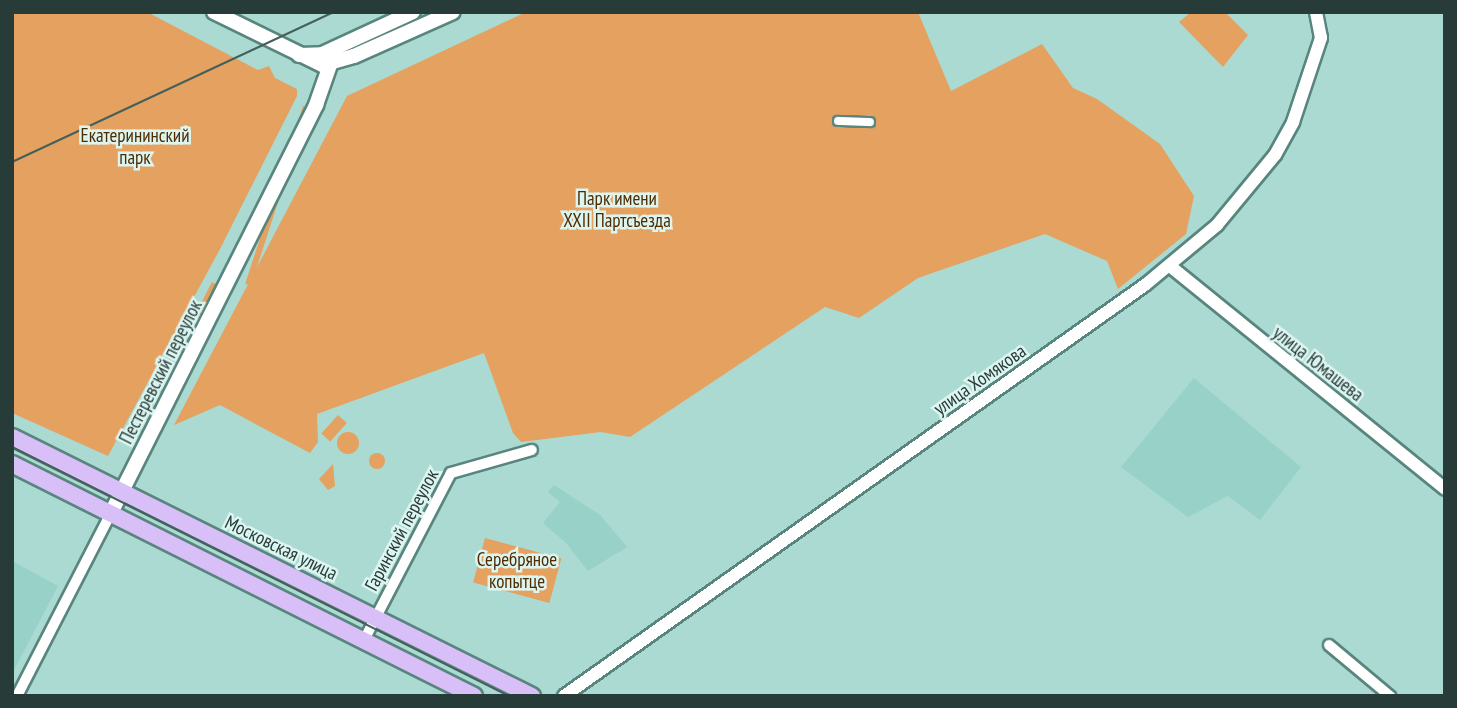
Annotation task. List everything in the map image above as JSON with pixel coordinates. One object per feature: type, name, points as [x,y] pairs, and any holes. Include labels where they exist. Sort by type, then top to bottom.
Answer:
[{"type":"main road","points":[[214,12],[314,65],[354,56],[453,12]]},
{"type":"main road","points":[[295,55],[336,48],[413,12]]},
{"type":"main road","name":"Пестеревский переулок","points":[[111,513],[319,97],[336,48]]},
{"type":"main road","points":[[295,55],[317,76],[319,97]]},
{"type":"main road","points":[[319,97],[335,72],[354,56]]},
{"type":"main road","name":"Московская улица","points":[[12,437],[532,696]]},
{"type":"main road","points":[[12,464],[474,696]]},
{"type":"street","name":"улица Хомякова","points":[[565,696],[1170,266],[1217,225],[1275,155],[1293,122],[1321,38],[1318,15]]},
{"type":"street","points":[[838,121],[870,122]]},
{"type":"street","name":"улица Юмашева","points":[[1170,266],[1445,489]]},
{"type":"street","name":"Гаринский переулок","points":[[364,640],[451,472],[532,450]]},
{"type":"street","name":"Пестеревский переулок","points":[[17,696],[111,513]]},
{"type":"street","points":[[1329,645],[1390,696]]},
{"type":"shaded area","points":[[1194,378],[1301,467],[1260,520],[1228,496],[1188,517],[1121,467]]},
{"type":"shaded area","points":[[554,485],[600,515],[627,547],[588,571],[566,543],[543,523],[560,502],[548,492]]},
{"type":"shaded area","points":[[12,561],[58,586],[12,674]]},
{"type":"green space","name":"Екатерининский парк","points":[[12,12],[147,12],[258,70],[269,66],[275,78],[297,89],[297,96],[220,249],[108,456],[12,413]]},
{"type":"green space","name":"Парк имени XXII Партсъезда","points":[[526,12],[918,12],[951,91],[1042,44],[1073,88],[1097,99],[1160,144],[1194,196],[1186,234],[1118,289],[1107,261],[1045,234],[918,278],[859,318],[825,307],[630,437],[601,432],[521,442],[513,433],[484,353],[317,414],[318,442],[310,453],[220,405],[174,425],[347,96]]},
{"type":"green space","points":[[1191,12],[1225,12],[1248,35],[1223,67],[1179,22]]},
{"type":"green space","points":[[303,106],[309,108],[251,286],[245,284]]},
{"type":"green space","points":[[212,282],[219,286],[203,316],[194,317]]},
{"type":"green space","points":[[338,415],[347,423],[330,442],[321,434]]},
{"type":"green space","points":[[344,432],[352,432],[359,439],[359,447],[352,454],[344,454],[337,447],[337,439]]},
{"type":"green space","points":[[374,453],[380,453],[385,461],[383,467],[374,469],[369,464],[369,458]]},
{"type":"green space","points":[[333,464],[335,486],[328,490],[319,479]]},
{"type":"green space","name":"Серебряное копытце","points":[[485,538],[561,558],[549,603],[473,582]]},
{"type":"tram line","points":[[12,162],[334,12]]},
{"type":"tram line","points":[[12,447],[509,696]]}]
